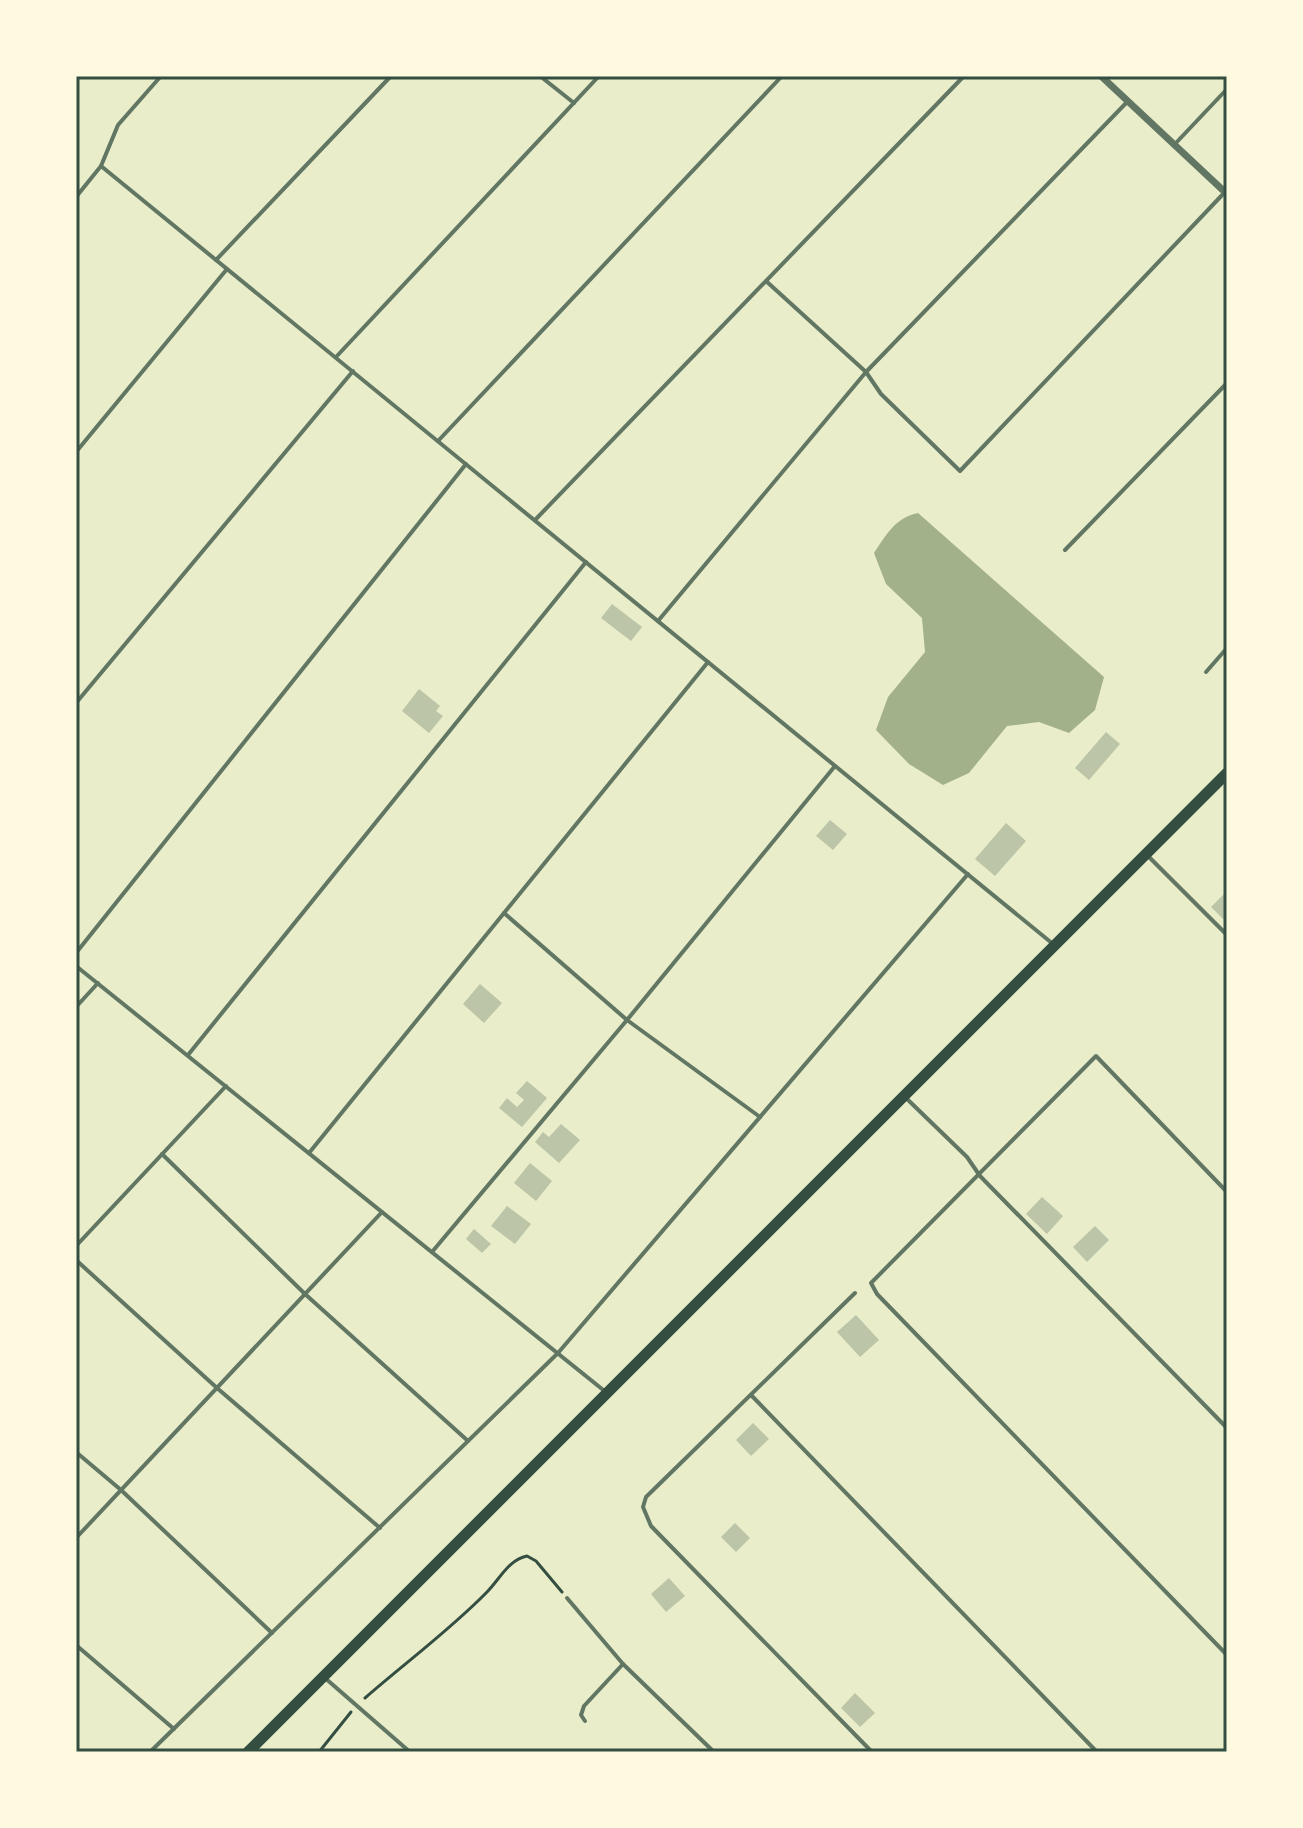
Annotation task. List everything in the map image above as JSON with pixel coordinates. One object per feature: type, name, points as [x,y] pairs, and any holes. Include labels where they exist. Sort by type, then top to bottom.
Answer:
[{"type":"main road","points":[[248,1752],[1227,773]]},
{"type":"street","points":[[1101,76],[1226,193]]},
{"type":"lane","points":[[76,197],[101,166],[118,125],[161,76]]},
{"type":"lane","points":[[216,260],[391,76]]},
{"type":"lane","points":[[540,76],[574,103]]},
{"type":"lane","points":[[336,357],[599,76]]},
{"type":"lane","points":[[438,441],[782,76]]},
{"type":"lane","points":[[535,520],[964,76]]},
{"type":"lane","points":[[1174,145],[1227,89]]},
{"type":"lane","points":[[658,621],[866,372],[1128,101]]},
{"type":"lane","points":[[101,166],[1055,946]]},
{"type":"lane","points":[[766,281],[866,372],[881,394],[960,471],[1226,193]]},
{"type":"lane","points":[[76,452],[227,269]]},
{"type":"lane","points":[[76,703],[353,371]]},
{"type":"lane","points":[[1065,550],[1227,383]]},
{"type":"lane","points":[[76,953],[466,464]]},
{"type":"lane","points":[[188,1056],[586,562]]},
{"type":"lane","points":[[1206,672],[1227,648]]},
{"type":"lane","points":[[309,1153],[708,662]]},
{"type":"lane","points":[[432,1252],[835,766]]},
{"type":"lane","points":[[1147,854],[1227,935]]},
{"type":"lane","points":[[150,1752],[558,1353],[968,874]]},
{"type":"lane","points":[[504,913],[627,1020],[760,1117]]},
{"type":"lane","points":[[76,966],[608,1393]]},
{"type":"lane","points":[[76,1007],[98,983]]},
{"type":"lane","points":[[1227,1192],[1096,1056],[871,1283],[877,1294],[1227,1655]]},
{"type":"lane","points":[[76,1246],[226,1086]]},
{"type":"lane","points":[[905,1097],[967,1157],[980,1176],[1227,1428]]},
{"type":"lane","points":[[162,1154],[305,1294],[468,1441]]},
{"type":"lane","points":[[76,1538],[382,1212]]},
{"type":"lane","points":[[76,1260],[217,1388],[380,1528]]},
{"type":"lane","points":[[855,1293],[646,1497],[643,1507],[651,1526],[872,1752]]},
{"type":"lane","points":[[752,1396],[1097,1752]]},
{"type":"lane","points":[[76,1452],[121,1490],[272,1633]]},
{"type":"lane","points":[[567,1598],[623,1664],[714,1752]]},
{"type":"lane","points":[[76,1645],[174,1729]]},
{"type":"lane","points":[[585,1721],[581,1715],[584,1706],[623,1664]]},
{"type":"lane","points":[[323,1677],[358,1704],[410,1752]]},
{"type":"path","points":[[319,1752],[358,1704],[486,1594],[509,1565],[519,1558],[527,1556],[536,1561],[567,1598]]},
{"type":"shaded area","points":[[918,513],[1104,677],[1095,710],[1069,733],[1039,722],[1007,726],[969,773],[943,785],[909,764],[876,730],[888,697],[925,652],[922,618],[886,584],[874,553],[898,523]]},
{"type":"building","points":[[612,604],[642,627],[631,641],[601,618]]},
{"type":"building","points":[[419,689],[440,706],[436,711],[443,716],[429,733],[402,711]]},
{"type":"building","points":[[1106,732],[1120,744],[1089,780],[1075,768]]},
{"type":"building","points":[[830,820],[847,834],[833,850],[816,836]]},
{"type":"building","points":[[1006,823],[1026,841],[995,876],[975,859]]},
{"type":"building","points":[[1227,891],[1227,923],[1211,907]]},
{"type":"building","points":[[480,984],[502,1003],[484,1023],[463,1004]]},
{"type":"building","points":[[527,1081],[547,1098],[522,1127],[499,1108],[507,1098],[517,1107],[524,1100],[516,1093]]},
{"type":"building","points":[[561,1124],[580,1140],[559,1163],[535,1142],[543,1132],[549,1137]]},
{"type":"building","points":[[530,1163],[552,1181],[536,1201],[514,1183]]},
{"type":"building","points":[[1042,1197],[1063,1216],[1047,1234],[1026,1214]]},
{"type":"building","points":[[507,1206],[531,1224],[515,1244],[491,1226]]},
{"type":"building","points":[[1095,1226],[1109,1240],[1087,1262],[1073,1247]]},
{"type":"building","points":[[474,1229],[491,1244],[482,1253],[466,1239]]},
{"type":"building","points":[[856,1315],[879,1340],[860,1357],[837,1332]]},
{"type":"building","points":[[753,1423],[769,1439],[751,1456],[736,1440]]},
{"type":"building","points":[[735,1523],[750,1538],[736,1552],[721,1537]]},
{"type":"building","points":[[669,1578],[685,1596],[666,1612],[651,1594]]},
{"type":"building","points":[[855,1693],[875,1713],[860,1727],[841,1708]]}]
